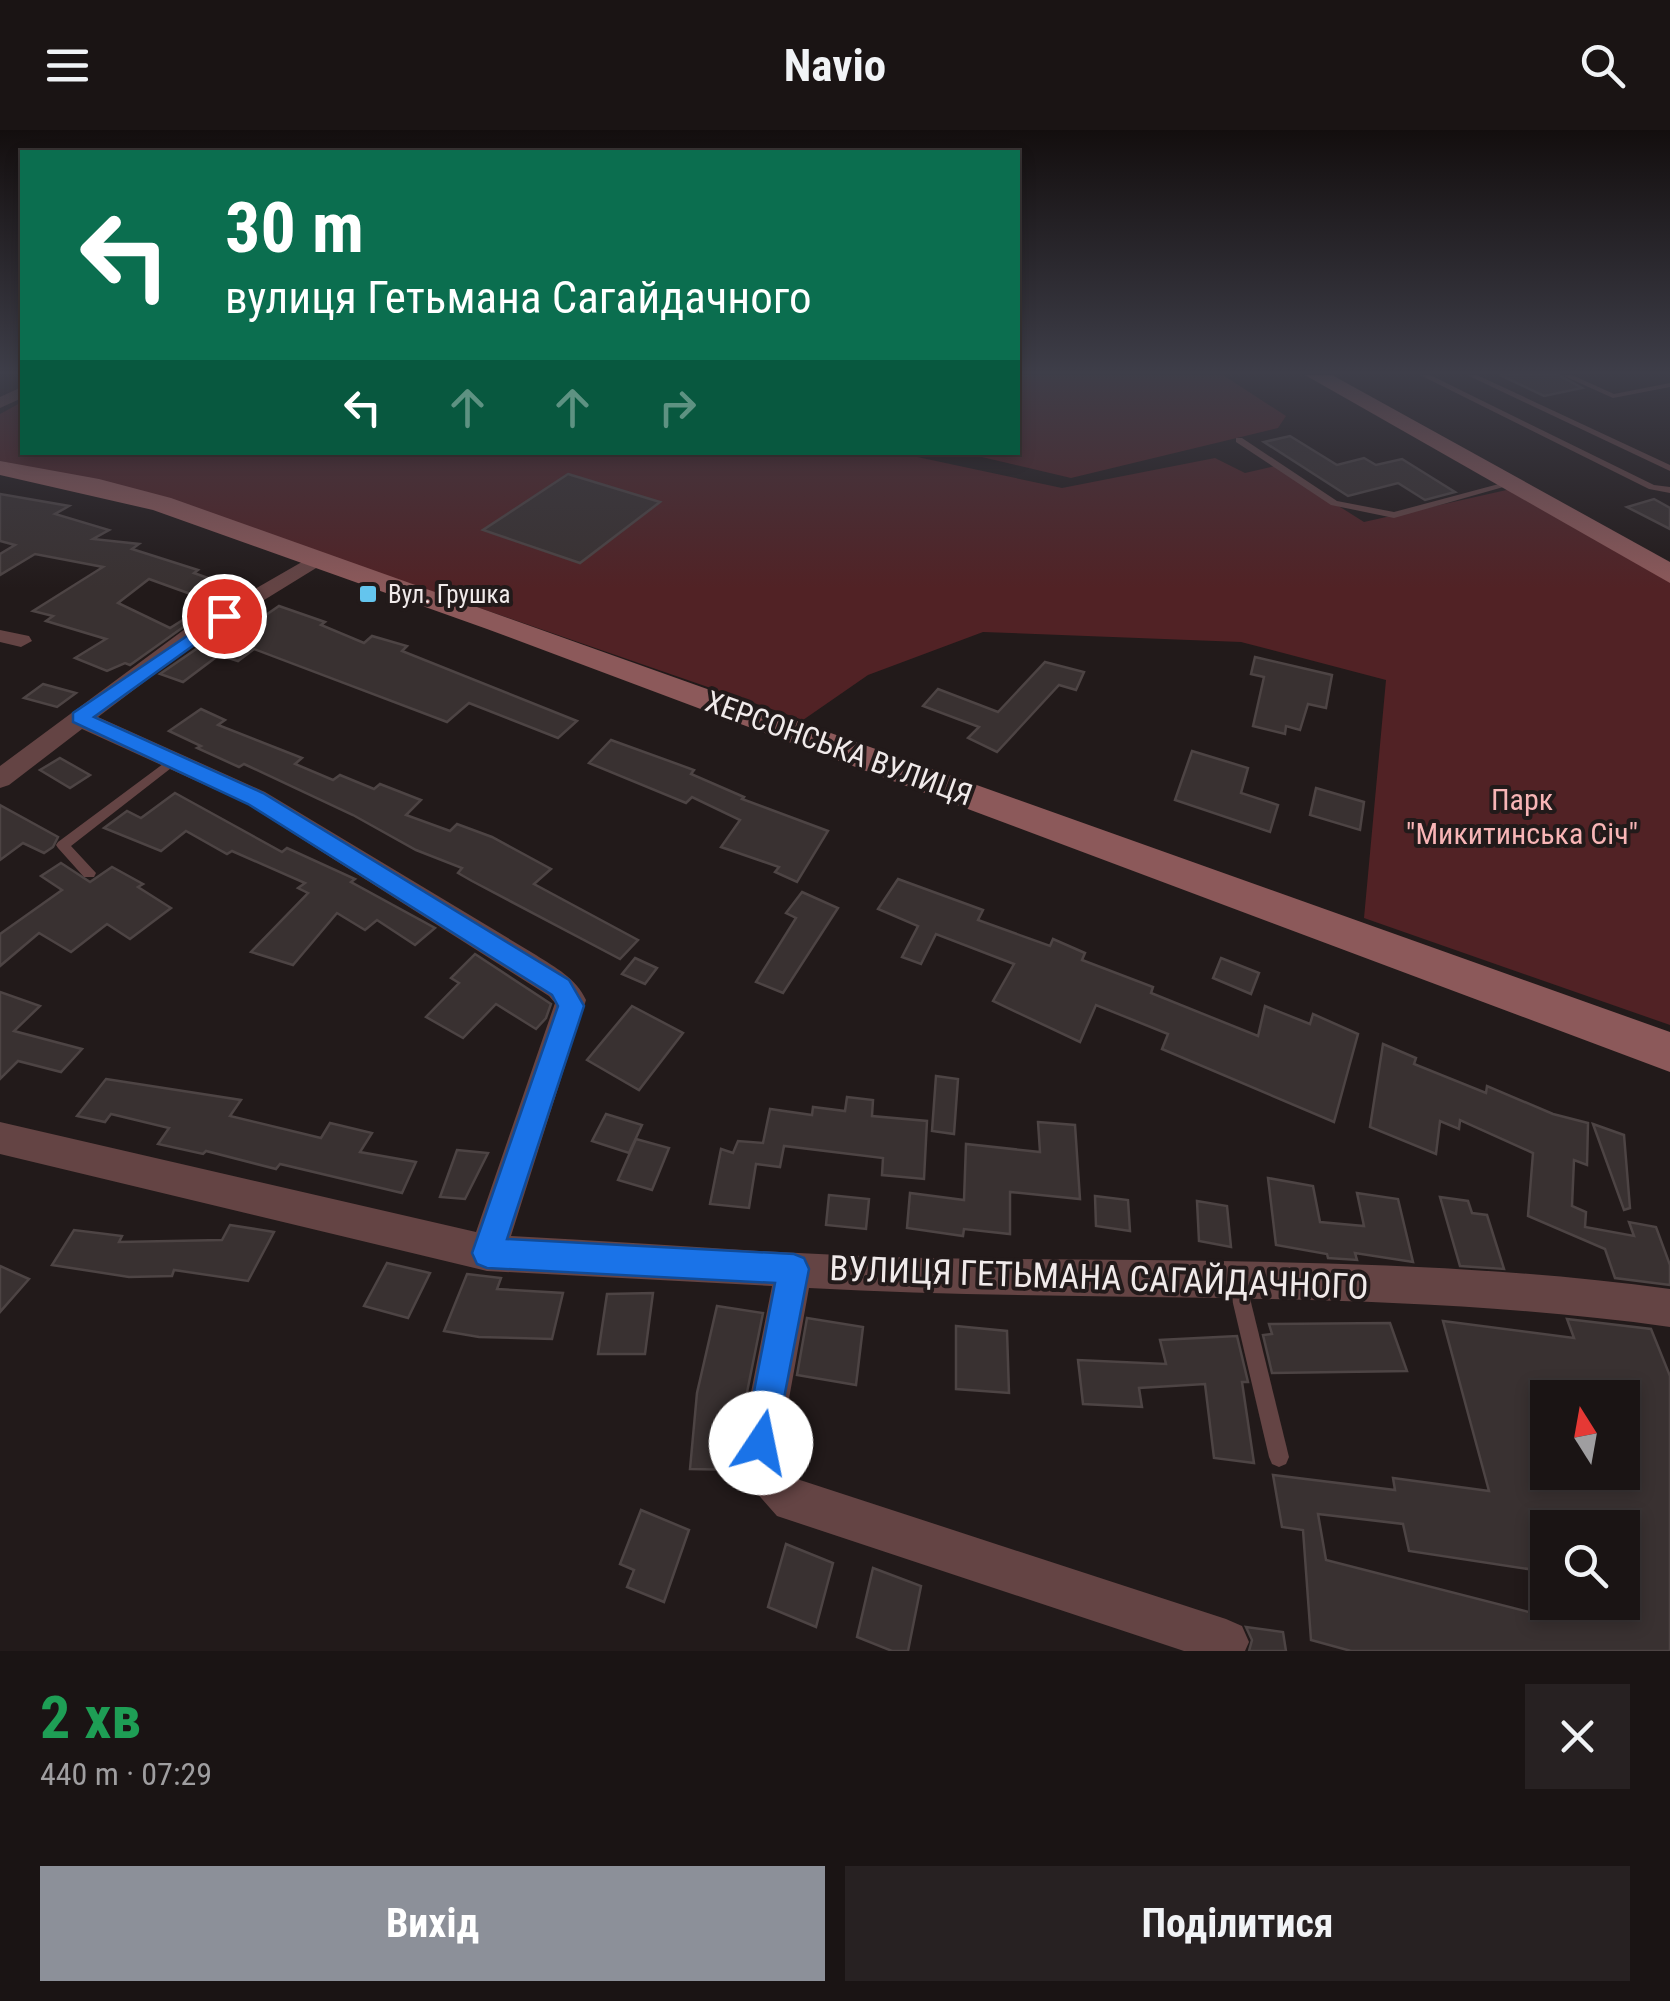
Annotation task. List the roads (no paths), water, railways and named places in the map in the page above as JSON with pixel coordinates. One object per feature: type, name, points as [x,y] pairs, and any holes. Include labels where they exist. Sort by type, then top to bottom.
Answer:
[{"type":"main road","points":[[1443,446],[1670,574]]},
{"type":"main road","name":"ХЕРСОНСЬКА ВУЛИЦЯ","points":[[0,468],[100,487],[162,504],[314,561],[536,636],[1670,1052]]},
{"type":"street","points":[[0,779],[194,634],[314,561]]},
{"type":"street","points":[[80,718],[256,798],[526,964],[571,1000],[487,1253]]},
{"type":"street","name":"ВУЛИЦЯ ГЕТЬМАНА САГАЙДАЧНОГО","points":[[0,1138],[487,1253],[921,1276],[1237,1281],[1597,1298],[1670,1308]]},
{"type":"street","points":[[794,1269],[761,1443],[762,1463],[774,1485],[792,1501],[1226,1642]]},
{"type":"lane","points":[[1248,446],[1334,504],[1394,516],[1510,484]]},
{"type":"lane","points":[[1568,446],[1652,487],[1670,490]]},
{"type":"lane","points":[[1623,446],[1670,468]]},
{"type":"lane","points":[[90,873],[63,845],[171,762]]},
{"type":"lane","points":[[1237,1281],[1279,1457]]},
{"type":"place","name":"Вул. Грушка","points":[[368,594]]},
{"type":"park label","name":"Парк \"Микитинська Січ\"","points":[[1522,816]]}]
